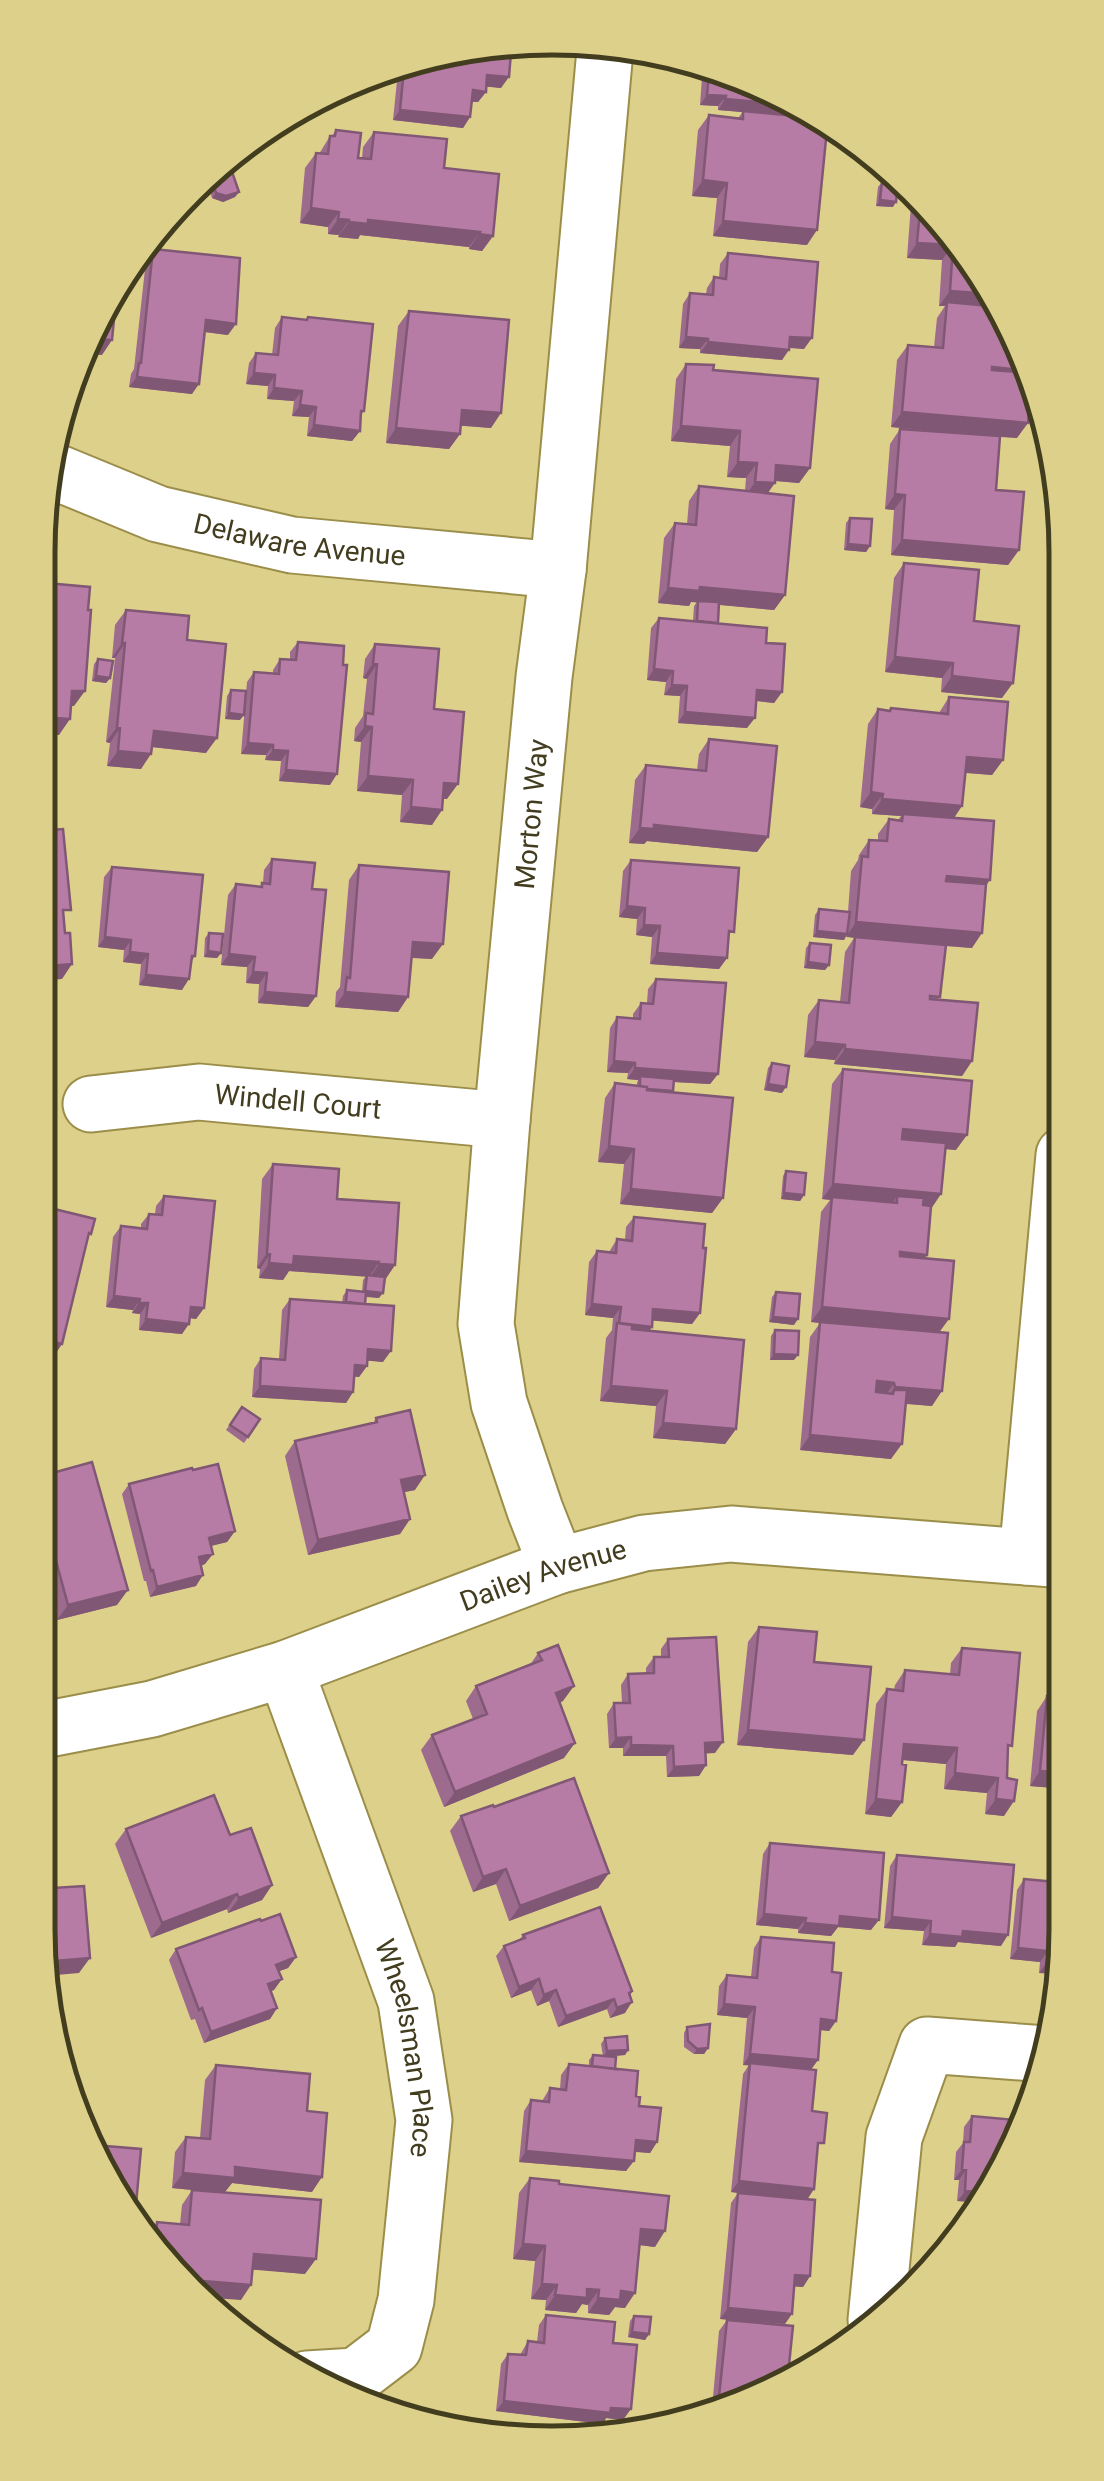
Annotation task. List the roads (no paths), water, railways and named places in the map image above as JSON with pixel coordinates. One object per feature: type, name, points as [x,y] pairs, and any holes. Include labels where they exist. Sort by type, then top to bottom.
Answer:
[{"type":"street","name":"Morton Way","points":[[558,1566],[499,1403],[486,1324],[603,58]]},
{"type":"street","name":"Delaware Avenue","points":[[61,474],[158,514],[292,545],[558,570]]},
{"type":"street","name":"Windell Court","points":[[91,1104],[199,1092],[502,1120]]},
{"type":"street","points":[[1046,1559],[1049,1492]]},
{"type":"street","name":"Dailey Avenue","points":[[55,1728],[152,1709],[286,1669],[558,1566],[644,1543],[731,1534],[1046,1559]]},
{"type":"street","name":"Wheelsman Place","points":[[286,1669],[406,2001],[424,2120],[406,2300],[394,2347],[356,2376],[338,2378]]},
{"type":"street","points":[[877,2305],[894,2136],[927,2046],[1033,2053]]}]
